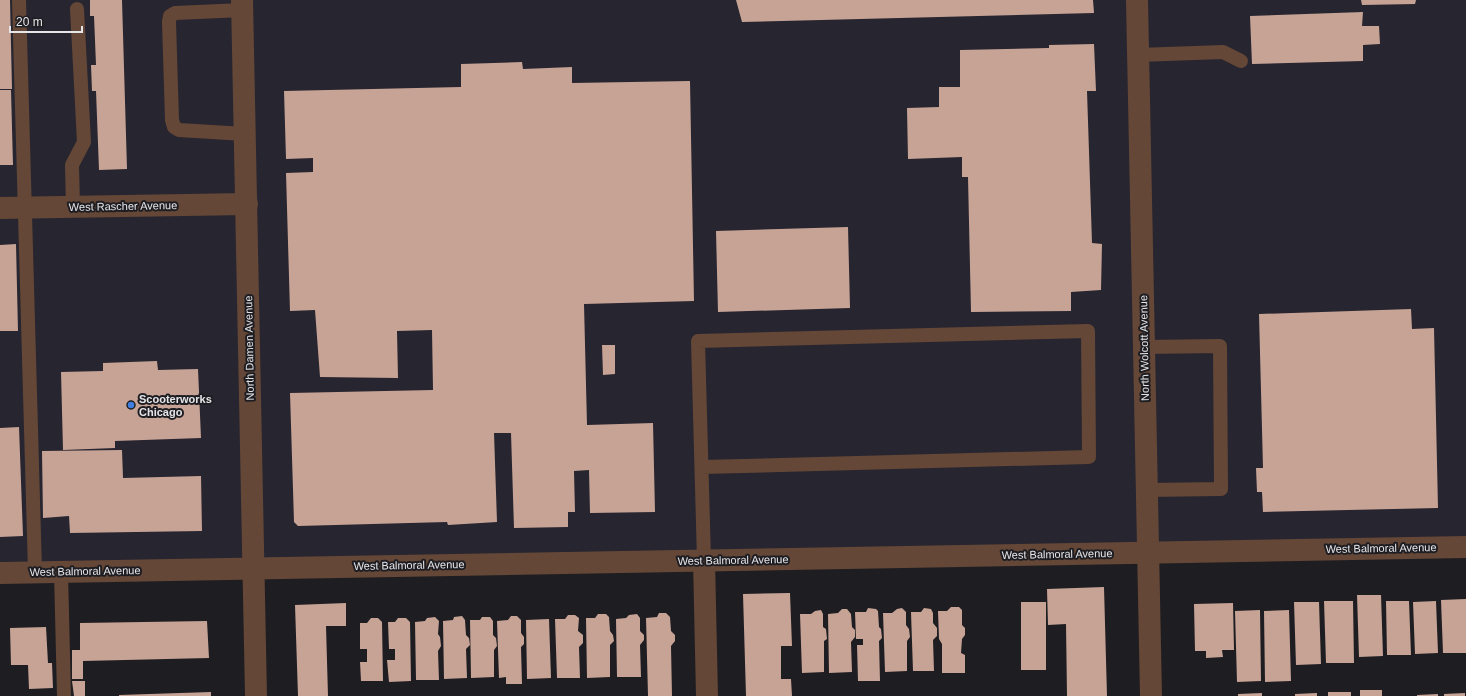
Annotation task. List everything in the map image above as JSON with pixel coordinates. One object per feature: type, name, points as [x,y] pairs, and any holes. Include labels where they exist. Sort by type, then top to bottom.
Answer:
[{"type":"street","name":"North Wolcott Avenue","points":[[1137,0],[1151,696]]},
{"type":"street","name":"North Damen Avenue","points":[[243,5],[256,696]]},
{"type":"street","name":"West Rascher Avenue","points":[[0,208],[246,204]]},
{"type":"street","name":"West Balmoral Avenue","points":[[0,573],[1466,547]]},
{"type":"street","points":[[704,560],[707,696]]},
{"type":"lane","points":[[19,0],[35,572]]},
{"type":"lane","points":[[243,5],[175,13],[170,16],[169,22],[172,120],[174,127],[179,130],[245,134]]},
{"type":"lane","points":[[73,207],[72,166],[84,142],[77,9]]},
{"type":"lane","points":[[1138,55],[1223,52],[1240,61]]},
{"type":"lane","points":[[702,467],[1089,457],[1088,331],[698,340],[704,560]]},
{"type":"lane","points":[[1144,347],[1220,346],[1221,489],[1147,490]]},
{"type":"lane","points":[[61,572],[64,696]]},
{"type":"shaded area","points":[[0,0],[1466,0],[1466,541],[0,572]]},
{"type":"building","points":[[0,0],[10,0],[12,89],[0,89]]},
{"type":"building","points":[[90,0],[122,0],[127,169],[99,170],[96,91],[92,91],[91,65],[96,65],[94,16],[90,16]]},
{"type":"building","points":[[736,0],[1093,0],[1094,13],[742,22]]},
{"type":"building","points":[[1361,0],[1416,0],[1415,4],[1362,5]]},
{"type":"building","points":[[1363,12],[1362,26],[1379,26],[1380,44],[1363,45],[1363,61],[1252,64],[1250,16]]},
{"type":"building","points":[[1094,44],[1096,91],[1087,91],[1092,243],[1102,244],[1101,290],[1071,292],[1071,311],[971,312],[968,177],[962,177],[962,157],[908,159],[907,108],[939,107],[939,87],[960,87],[960,50],[1049,48],[1049,45]]},
{"type":"building","points":[[522,62],[523,69],[572,67],[572,83],[690,81],[694,301],[584,304],[587,425],[653,423],[655,512],[590,513],[589,470],[574,471],[575,512],[568,512],[568,527],[514,528],[511,433],[494,433],[497,522],[448,525],[447,522],[298,526],[294,522],[290,393],[433,390],[432,330],[397,331],[398,378],[320,377],[315,310],[290,311],[286,173],[313,172],[313,158],[286,159],[284,91],[461,87],[461,64]]},
{"type":"building","points":[[0,90],[11,90],[13,165],[0,165]]},
{"type":"building","points":[[848,227],[850,308],[718,312],[716,231]]},
{"type":"building","points":[[16,244],[18,331],[0,331],[0,245]]},
{"type":"building","points":[[1411,309],[1412,329],[1434,328],[1438,508],[1263,512],[1262,492],[1257,492],[1256,468],[1263,468],[1259,314]]},
{"type":"building","points":[[602,345],[615,345],[615,374],[603,375]]},
{"type":"building","name":"Scooterworks Chicago","points":[[157,361],[158,370],[198,369],[201,438],[115,441],[115,448],[63,450],[61,372],[103,371],[103,363]]},
{"type":"building","points":[[19,427],[23,536],[0,537],[0,428]]},
{"type":"building","points":[[122,450],[123,478],[201,476],[202,531],[70,533],[69,516],[43,518],[42,451]]},
{"type":"building","points":[[1104,587],[1107,696],[1067,696],[1066,624],[1048,625],[1047,589]]},
{"type":"building","points":[[790,593],[792,646],[781,646],[781,679],[791,679],[792,696],[746,696],[743,594]]},
{"type":"building","points":[[1357,595],[1381,595],[1383,656],[1359,657]]},
{"type":"building","points":[[1466,599],[1466,653],[1443,653],[1441,600]]},
{"type":"building","points":[[1324,601],[1353,601],[1354,663],[1326,663]]},
{"type":"building","points":[[1386,601],[1409,601],[1411,655],[1387,655]]},
{"type":"building","points":[[1436,601],[1438,653],[1415,654],[1413,602]]},
{"type":"building","points":[[1021,602],[1046,602],[1046,670],[1021,670]]},
{"type":"building","points":[[1294,602],[1319,602],[1321,664],[1296,665]]},
{"type":"building","points":[[346,603],[346,626],[326,626],[328,696],[298,696],[295,605]]},
{"type":"building","points":[[1233,603],[1234,650],[1222,650],[1223,657],[1206,658],[1206,651],[1195,651],[1194,604]]},
{"type":"building","points":[[951,607],[959,607],[962,610],[962,625],[965,628],[965,635],[962,639],[961,653],[965,655],[965,673],[942,673],[942,644],[939,639],[938,611],[947,611]]},
{"type":"building","points":[[868,608],[876,609],[878,611],[879,627],[881,629],[882,638],[879,641],[880,681],[858,681],[857,645],[863,645],[863,639],[856,639],[855,612],[866,612]]},
{"type":"building","points":[[902,608],[906,612],[906,625],[909,629],[910,637],[907,641],[907,671],[885,672],[883,613],[892,613],[897,609]]},
{"type":"building","points":[[924,608],[931,609],[933,613],[933,623],[937,628],[937,636],[933,640],[934,671],[913,671],[911,612],[921,612]]},
{"type":"building","points":[[842,609],[847,609],[851,614],[852,627],[855,630],[855,637],[851,642],[852,672],[829,673],[828,614],[838,613]]},
{"type":"building","points":[[821,610],[823,614],[823,627],[826,629],[827,639],[824,641],[824,672],[802,673],[800,614],[811,614],[815,611]]},
{"type":"building","points":[[1260,610],[1261,681],[1237,682],[1235,611]]},
{"type":"building","points":[[1289,610],[1291,681],[1265,682],[1264,611]]},
{"type":"building","points":[[659,613],[666,613],[670,617],[671,631],[675,635],[675,641],[671,646],[672,696],[648,696],[646,618],[657,617]]},
{"type":"building","points":[[598,614],[606,614],[609,617],[610,631],[613,635],[614,641],[610,645],[610,677],[587,678],[586,618],[595,618]]},
{"type":"building","points":[[637,614],[640,618],[640,631],[644,635],[644,640],[640,645],[641,677],[617,677],[616,619],[626,618],[629,615]]},
{"type":"building","points":[[568,615],[575,615],[579,618],[578,631],[583,635],[583,643],[579,647],[580,678],[557,678],[555,619],[565,619]]},
{"type":"building","points":[[462,616],[465,620],[466,635],[469,638],[470,645],[466,649],[467,678],[444,679],[443,621],[453,620],[454,617]]},
{"type":"building","points":[[511,616],[517,616],[521,620],[521,633],[524,637],[524,644],[521,647],[522,684],[506,684],[506,677],[499,678],[497,621],[508,620]]},
{"type":"building","points":[[435,617],[439,621],[438,634],[440,637],[441,646],[438,651],[439,680],[416,680],[415,622],[425,621],[427,618]]},
{"type":"building","points":[[482,617],[490,617],[493,621],[493,635],[496,638],[497,646],[494,650],[494,677],[471,678],[470,620],[480,620]]},
{"type":"building","points":[[371,618],[378,618],[382,622],[383,681],[361,681],[360,662],[367,662],[367,649],[360,649],[360,623],[367,623]]},
{"type":"building","points":[[398,618],[406,618],[410,622],[411,681],[389,682],[387,660],[395,660],[395,649],[389,649],[388,622],[395,622]]},
{"type":"building","points":[[549,619],[551,678],[527,679],[526,620]]},
{"type":"building","points":[[207,621],[209,658],[83,661],[83,679],[72,679],[72,650],[80,650],[80,623]]},
{"type":"building","points":[[46,627],[48,663],[52,663],[53,688],[29,689],[28,665],[11,665],[10,628]]},
{"type":"building","points":[[72,681],[85,681],[85,696],[74,696]]},
{"type":"building","points":[[1360,690],[1382,690],[1382,696],[1360,696]]},
{"type":"building","points":[[211,692],[211,696],[119,696],[119,695]]},
{"type":"building","points":[[1328,692],[1351,692],[1351,696],[1328,696]]},
{"type":"building","points":[[1262,693],[1262,696],[1238,696],[1238,694]]},
{"type":"building","points":[[1317,693],[1317,696],[1295,696],[1295,694]]},
{"type":"building","points":[[1465,693],[1465,696],[1444,696],[1444,694]]},
{"type":"building","points":[[1438,694],[1438,696],[1417,696],[1417,695]]},
{"type":"place","name":"Scooterworks Chicago","points":[[131,405]]}]
